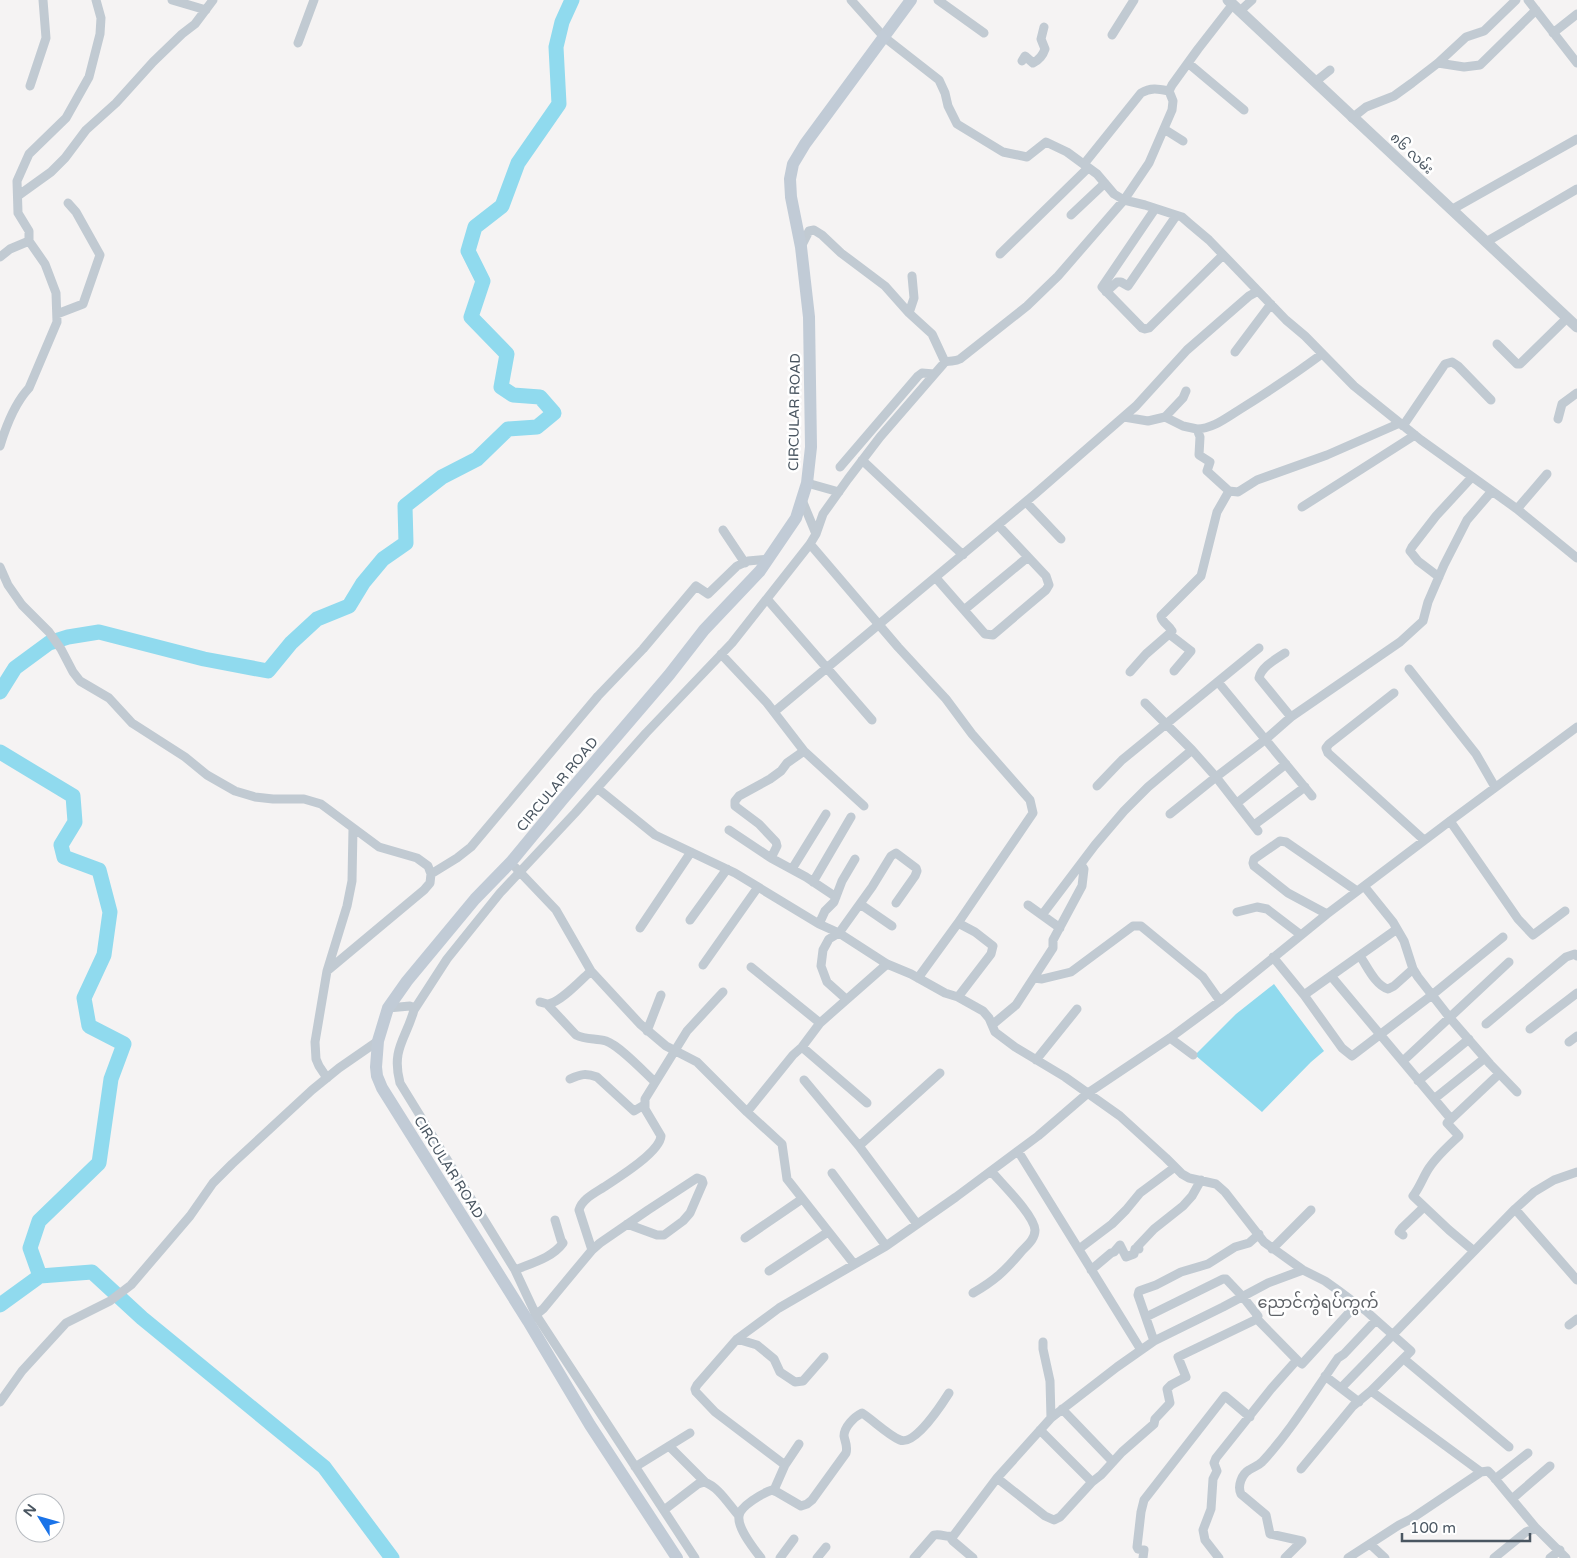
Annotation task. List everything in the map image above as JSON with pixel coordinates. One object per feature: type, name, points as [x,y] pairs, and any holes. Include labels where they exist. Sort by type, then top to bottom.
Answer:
[{"type":"main road","name":"CIRCULAR ROAD","points":[[677,1558],[590,1425],[532,1318],[382,1088],[377,1076],[376,1067],[378,1040],[388,1008],[407,981],[469,906],[515,867],[563,798],[669,675],[704,630],[760,571],[796,518],[807,483],[811,447],[810,317],[801,247],[791,198],[790,179],[794,164],[805,144],[911,0]]},
{"type":"street","points":[[35,0],[43,12]]},
{"type":"street","points":[[30,86],[46,38],[43,0]]},
{"type":"street","points":[[0,446],[10,419],[21,396],[29,388],[57,322],[56,293],[51,278],[45,264],[29,241],[29,232],[18,213],[19,195],[16,187],[17,182],[29,154],[66,118],[89,77],[100,34],[101,18],[96,0]]},
{"type":"street","points":[[172,0],[206,10]]},
{"type":"street","points":[[19,195],[58,165],[86,130],[116,103],[153,62],[195,24],[212,0]]},
{"type":"street","points":[[298,43],[314,0]]},
{"type":"street","points":[[851,0],[884,37],[939,80],[948,106],[958,124],[1003,152],[1027,157],[1046,142],[1067,152],[1097,174],[1114,194],[1124,200],[1182,217],[1209,240],[1286,320],[1305,336],[1354,386],[1415,435],[1517,509],[1577,558]]},
{"type":"street","points":[[938,0],[984,33]]},
{"type":"street","points":[[1112,35],[1134,0]]},
{"type":"street","points":[[1169,91],[1188,63],[1234,5],[1252,0]]},
{"type":"street","points":[[1352,118],[1366,107],[1394,96],[1438,63],[1466,37],[1484,31],[1516,0]]},
{"type":"street","points":[[1528,0],[1577,63]]},
{"type":"street","name":"၈၆ လမ်း","points":[[1234,5],[1577,328]]},
{"type":"street","points":[[1438,63],[1464,67],[1480,66],[1536,10]]},
{"type":"street","points":[[1553,33],[1577,14]]},
{"type":"street","points":[[1022,61],[1025,56],[1033,63],[1043,54],[1046,49],[1041,39],[1044,26]]},
{"type":"street","points":[[1188,63],[1244,110]]},
{"type":"street","points":[[1315,82],[1330,70]]},
{"type":"street","points":[[1000,254],[1086,166],[1141,93],[1147,89],[1156,88],[1169,91]]},
{"type":"street","points":[[695,1558],[532,1318],[515,1270],[400,1083],[396,1070],[397,1057],[414,1010],[447,959],[515,867],[576,813],[732,643],[810,544],[816,534],[823,514],[862,460],[934,374],[945,362],[960,359],[1027,306],[1058,276],[1124,200],[1149,163],[1172,110],[1173,101],[1169,91]]},
{"type":"street","points":[[1164,129],[1182,141]]},
{"type":"street","points":[[1451,210],[1577,139]]},
{"type":"street","points":[[1071,215],[1104,183]]},
{"type":"street","points":[[1486,242],[1577,189]]},
{"type":"street","points":[[57,314],[83,304],[100,256],[76,212],[68,203]]},
{"type":"street","points":[[1155,209],[1102,288],[1142,328],[1148,328],[1223,255]]},
{"type":"street","points":[[1106,292],[1117,282],[1128,286],[1176,216]]},
{"type":"street","points":[[801,247],[809,231],[814,230],[822,235],[841,253],[885,286],[909,313],[932,334],[945,362]]},
{"type":"street","points":[[0,258],[10,249],[29,241]]},
{"type":"street","points":[[909,313],[914,298],[912,276]]},
{"type":"street","points":[[774,712],[936,578],[1124,417],[1187,350],[1249,296],[1258,291]]},
{"type":"street","points":[[1235,352],[1271,304]]},
{"type":"street","points":[[1497,344],[1516,364],[1520,364],[1567,318]]},
{"type":"street","points":[[1165,417],[1183,426],[1206,429],[1290,378],[1322,354]]},
{"type":"street","points":[[1197,429],[1200,436],[1199,455],[1210,462],[1207,471],[1229,491],[1238,492],[1257,480],[1327,455],[1401,424],[1445,364],[1452,362],[1458,366],[1491,400]]},
{"type":"street","points":[[840,468],[918,376],[922,373],[934,374]]},
{"type":"street","points":[[1124,417],[1148,421],[1165,417],[1183,398],[1186,391]]},
{"type":"street","points":[[1558,419],[1562,404],[1577,393]]},
{"type":"street","points":[[1302,507],[1415,435]]},
{"type":"street","points":[[862,460],[963,555]]},
{"type":"street","points":[[1517,509],[1547,474]]},
{"type":"street","points":[[1439,577],[1418,561],[1410,551],[1436,516],[1472,477]]},
{"type":"street","points":[[807,483],[839,492]]},
{"type":"street","points":[[1130,672],[1146,654],[1172,632],[1161,616],[1201,576],[1217,512],[1229,491]]},
{"type":"street","points":[[1170,814],[1266,739],[1291,717],[1400,642],[1423,621],[1428,602],[1467,520],[1492,491]]},
{"type":"street","points":[[802,500],[816,534]]},
{"type":"street","points":[[1026,502],[1061,539]]},
{"type":"street","points":[[936,578],[985,634],[993,635],[1046,590],[1049,584],[1046,576],[998,525]]},
{"type":"street","points":[[723,530],[745,563]]},
{"type":"street","points":[[810,544],[898,647],[946,699],[972,734],[1030,800],[1033,812],[958,923],[918,978]]},
{"type":"street","points":[[964,610],[1028,557]]},
{"type":"street","points":[[430,874],[471,847],[592,703],[643,650],[696,586],[708,594],[737,566],[768,558]]},
{"type":"street","points":[[0,567],[8,585],[22,605],[49,632],[80,681],[110,698],[132,723],[185,756],[207,775],[234,791],[255,797],[304,799],[321,804],[379,847],[417,858],[428,866],[430,882],[424,890],[327,971]]},
{"type":"street","points":[[767,599],[872,720]]},
{"type":"street","points":[[1169,634],[1191,651],[1174,671]]},
{"type":"street","points":[[1097,786],[1122,760],[1259,648]]},
{"type":"street","points":[[1285,653],[1262,670],[1259,678],[1291,717]]},
{"type":"street","points":[[720,654],[751,685],[804,751],[864,806]]},
{"type":"street","points":[[1409,669],[1476,754],[1495,787]]},
{"type":"street","points":[[1218,682],[1312,796]]},
{"type":"street","points":[[1394,693],[1326,748],[1328,753],[1424,840]]},
{"type":"street","points":[[1145,703],[1216,777],[1256,828],[1305,786]]},
{"type":"street","points":[[785,1465],[715,1412],[696,1392],[697,1385],[737,1339],[779,1308],[886,1246],[991,1171],[1038,1136],[1088,1093],[1170,1038],[1220,1001],[1327,914],[1577,727]]},
{"type":"street","points":[[1042,915],[1113,824],[1148,786],[1192,750]]},
{"type":"street","points":[[771,858],[777,846],[776,842],[759,824],[735,806],[735,801],[739,796],[770,779],[781,771],[787,763],[804,751]]},
{"type":"street","points":[[1237,803],[1286,764]]},
{"type":"street","points":[[597,788],[664,841],[727,869],[819,924],[839,933],[887,964],[958,997],[983,1011],[989,1018],[995,1032],[1015,1047],[1065,1077],[1120,1116],[1182,1174],[1189,1178],[1216,1184],[1225,1192],[1264,1242],[1272,1249],[1303,1270],[1326,1281],[1357,1304],[1411,1351],[1371,1391],[1353,1406],[1301,1469]]},
{"type":"street","points":[[792,869],[826,814]]},
{"type":"street","points":[[813,882],[851,817]]},
{"type":"street","points":[[1450,821],[1518,918],[1533,935],[1565,912]]},
{"type":"street","points":[[327,1078],[316,1059],[315,1042],[327,971],[347,906],[352,881],[353,828]]},
{"type":"street","points":[[729,830],[836,897]]},
{"type":"street","points":[[1327,914],[1288,893],[1254,866],[1254,859],[1280,841],[1286,842],[1361,889],[1397,929],[1404,941],[1413,969],[1432,995],[1499,1074],[1517,1092]]},
{"type":"street","points":[[640,928],[691,852]]},
{"type":"street","points":[[846,999],[827,982],[821,966],[822,950],[829,939],[839,933],[892,856],[896,853],[916,868],[917,871],[896,903]]},
{"type":"street","points":[[819,924],[825,911],[834,902],[842,881],[856,859]]},
{"type":"street","points":[[992,1025],[1016,1006],[1053,948],[1053,940],[1082,886],[1084,869],[1081,864]]},
{"type":"street","points":[[515,867],[556,910],[591,971],[647,1032],[674,1051],[696,1062],[782,1144],[787,1179],[854,1264]]},
{"type":"street","points":[[690,920],[727,869]]},
{"type":"street","points":[[703,965],[758,886]]},
{"type":"street","points":[[860,904],[892,926]]},
{"type":"street","points":[[1028,905],[1060,928]]},
{"type":"street","points":[[1237,912],[1257,907],[1267,910],[1301,934]]},
{"type":"street","points":[[958,923],[975,932],[993,946],[991,954],[958,997]]},
{"type":"street","points":[[1034,978],[1042,979],[1071,972],[1133,926],[1141,926],[1203,977],[1220,1001]]},
{"type":"street","points":[[1304,995],[1397,929]]},
{"type":"street","points":[[1273,957],[1304,995],[1342,1048],[1352,1056],[1432,995],[1503,936]]},
{"type":"street","points":[[1486,1024],[1566,957],[1576,954]]},
{"type":"street","points":[[1360,956],[1376,979],[1383,987],[1388,989],[1413,969]]},
{"type":"street","points":[[1403,1061],[1509,962]]},
{"type":"street","points":[[747,1112],[820,1023],[887,964]]},
{"type":"street","points":[[751,967],[820,1023]]},
{"type":"street","points":[[591,971],[553,1003],[543,1003],[576,1035],[582,1038],[608,1042],[620,1050],[655,1082]]},
{"type":"street","points":[[1331,976],[1451,1119]]},
{"type":"street","points":[[592,1250],[579,1210],[580,1207],[590,1196],[646,1156],[659,1144],[661,1136],[645,1109],[645,1099],[687,1031],[723,992]]},
{"type":"street","points":[[1530,1029],[1577,993]]},
{"type":"street","points":[[647,1032],[661,995]]},
{"type":"street","points":[[388,1008],[412,1006],[414,1010]]},
{"type":"street","points":[[1036,1060],[1077,1009]]},
{"type":"street","points":[[1170,1038],[1193,1055]]},
{"type":"street","points":[[1418,1081],[1469,1039]]},
{"type":"street","points":[[0,1402],[22,1371],[66,1324],[110,1301],[131,1284],[190,1216],[216,1180],[327,1078],[378,1040]]},
{"type":"street","points":[[802,1047],[868,1103]]},
{"type":"street","points":[[1434,1099],[1485,1058]]},
{"type":"street","points":[[570,1079],[584,1073],[597,1077],[634,1111],[644,1105]]},
{"type":"street","points":[[859,1146],[940,1073]]},
{"type":"street","points":[[1474,1251],[1413,1196],[1431,1166],[1445,1148],[1459,1136],[1447,1123],[1499,1074]]},
{"type":"street","points":[[804,1080],[859,1146],[917,1224]]},
{"type":"street","points":[[1018,1151],[1141,1350]]},
{"type":"street","points":[[1079,1249],[1112,1224],[1140,1193],[1175,1167]]},
{"type":"street","points":[[973,1294],[1010,1266],[1034,1238],[1035,1229],[1029,1216],[991,1171]]},
{"type":"street","points":[[1341,1388],[1514,1210],[1534,1192],[1554,1180],[1577,1172]]},
{"type":"street","points":[[832,1173],[886,1246]]},
{"type":"street","points":[[532,1318],[543,1309],[600,1243],[627,1224],[698,1178],[702,1180],[703,1182],[690,1213],[683,1221],[664,1235],[657,1235],[627,1224]]},
{"type":"street","points":[[1091,1270],[1120,1245],[1126,1257],[1134,1254],[1136,1249],[1139,1249],[1137,1247],[1154,1229],[1184,1206],[1201,1180]]},
{"type":"street","points":[[745,1238],[802,1200]]},
{"type":"street","points":[[1403,1235],[1399,1232],[1402,1228],[1424,1207]]},
{"type":"street","points":[[1272,1249],[1311,1210]]},
{"type":"street","points":[[1514,1210],[1577,1280]]},
{"type":"street","points":[[515,1270],[549,1256],[563,1243],[555,1220]]},
{"type":"street","points":[[769,1271],[828,1232]]},
{"type":"street","points":[[1154,1341],[1154,1335],[1138,1294],[1142,1289],[1156,1285],[1181,1272],[1208,1264],[1235,1247],[1249,1243],[1259,1234]]},
{"type":"street","points":[[950,1537],[954,1535],[997,1478],[1051,1418],[1062,1409],[1154,1341],[1268,1283],[1303,1270]]},
{"type":"street","points":[[1146,1317],[1226,1279],[1231,1282],[1256,1313],[1257,1319],[1302,1364],[1357,1304]]},
{"type":"street","points":[[997,1478],[1045,1516],[1054,1520],[1057,1519],[1122,1452],[1154,1424],[1155,1419],[1170,1403],[1168,1389],[1171,1385],[1186,1377],[1178,1357],[1257,1319]]},
{"type":"street","points":[[1570,1325],[1577,1319]]},
{"type":"street","points":[[1285,1558],[1302,1541],[1270,1534],[1266,1515],[1241,1494],[1239,1490],[1240,1482],[1247,1471],[1254,1468],[1267,1455],[1295,1420],[1338,1358],[1376,1320]]},
{"type":"street","points":[[737,1339],[757,1345],[774,1359],[780,1372],[795,1382],[803,1381],[824,1357]]},
{"type":"street","points":[[1043,1342],[1050,1381],[1051,1418]]},
{"type":"street","points":[[1404,1359],[1509,1447]]},
{"type":"street","points":[[1217,1557],[1205,1540],[1203,1530],[1211,1509],[1213,1479],[1217,1472],[1214,1463],[1271,1389],[1298,1361]]},
{"type":"street","points":[[1325,1376],[1359,1402]]},
{"type":"street","points":[[1371,1391],[1481,1472]]},
{"type":"street","points":[[774,1490],[800,1506],[807,1504],[812,1500],[846,1452],[845,1431],[857,1415],[862,1413],[899,1439],[907,1440],[916,1435],[928,1422],[949,1394]]},
{"type":"street","points":[[1143,1558],[1144,1550],[1137,1547],[1144,1500],[1226,1396],[1250,1417]]},
{"type":"street","points":[[1062,1409],[1113,1462]]},
{"type":"street","points":[[1040,1430],[1092,1482]]},
{"type":"street","points":[[635,1467],[690,1433]]},
{"type":"street","points":[[738,1516],[748,1504],[774,1490],[785,1465],[799,1444]]},
{"type":"street","points":[[669,1446],[705,1482],[719,1492],[738,1516],[742,1530],[752,1548],[761,1558]]},
{"type":"street","points":[[1495,1479],[1528,1453]]},
{"type":"street","points":[[1512,1499],[1550,1466]]},
{"type":"street","points":[[1348,1558],[1481,1472],[1488,1472],[1495,1479],[1536,1528],[1566,1558]]},
{"type":"street","points":[[664,1510],[698,1484],[705,1482]]},
{"type":"street","points":[[1494,1558],[1526,1532],[1536,1528]]},
{"type":"street","points":[[914,1558],[934,1535],[938,1534],[950,1537],[952,1541],[973,1558]]},
{"type":"street","points":[[780,1558],[794,1539]]},
{"type":"street","points":[[1370,1544],[1385,1558]]},
{"type":"street","points":[[817,1558],[826,1547]]},
{"type":"street","points":[[1550,1558],[1560,1550]]},
{"type":"water","points":[[1274,984],[1324,1051],[1262,1112],[1195,1055],[1236,1014]]},
{"type":"waterway","points":[[0,692],[15,668],[49,643],[68,637],[99,632],[204,659],[268,671],[291,643],[317,619],[349,606],[363,583],[383,559],[406,543],[405,506],[442,477],[477,459],[508,429],[537,427],[554,413],[540,397],[513,395],[501,387],[507,354],[471,317],[483,281],[468,251],[475,227],[502,206],[518,163],[559,104],[556,47],[562,22],[572,0]]},
{"type":"waterway","points":[[0,752],[73,796],[75,822],[61,845],[64,857],[99,870],[110,912],[104,955],[84,998],[89,1026],[124,1044],[111,1079],[99,1163],[39,1221],[30,1248],[40,1276]]},
{"type":"waterway","points":[[0,1305],[40,1276],[92,1272],[142,1318],[324,1467],[392,1558]]},
{"type":"district","name":"ညောင်ကွဲရပ်ကွက်","points":[[1318,1302]]}]
